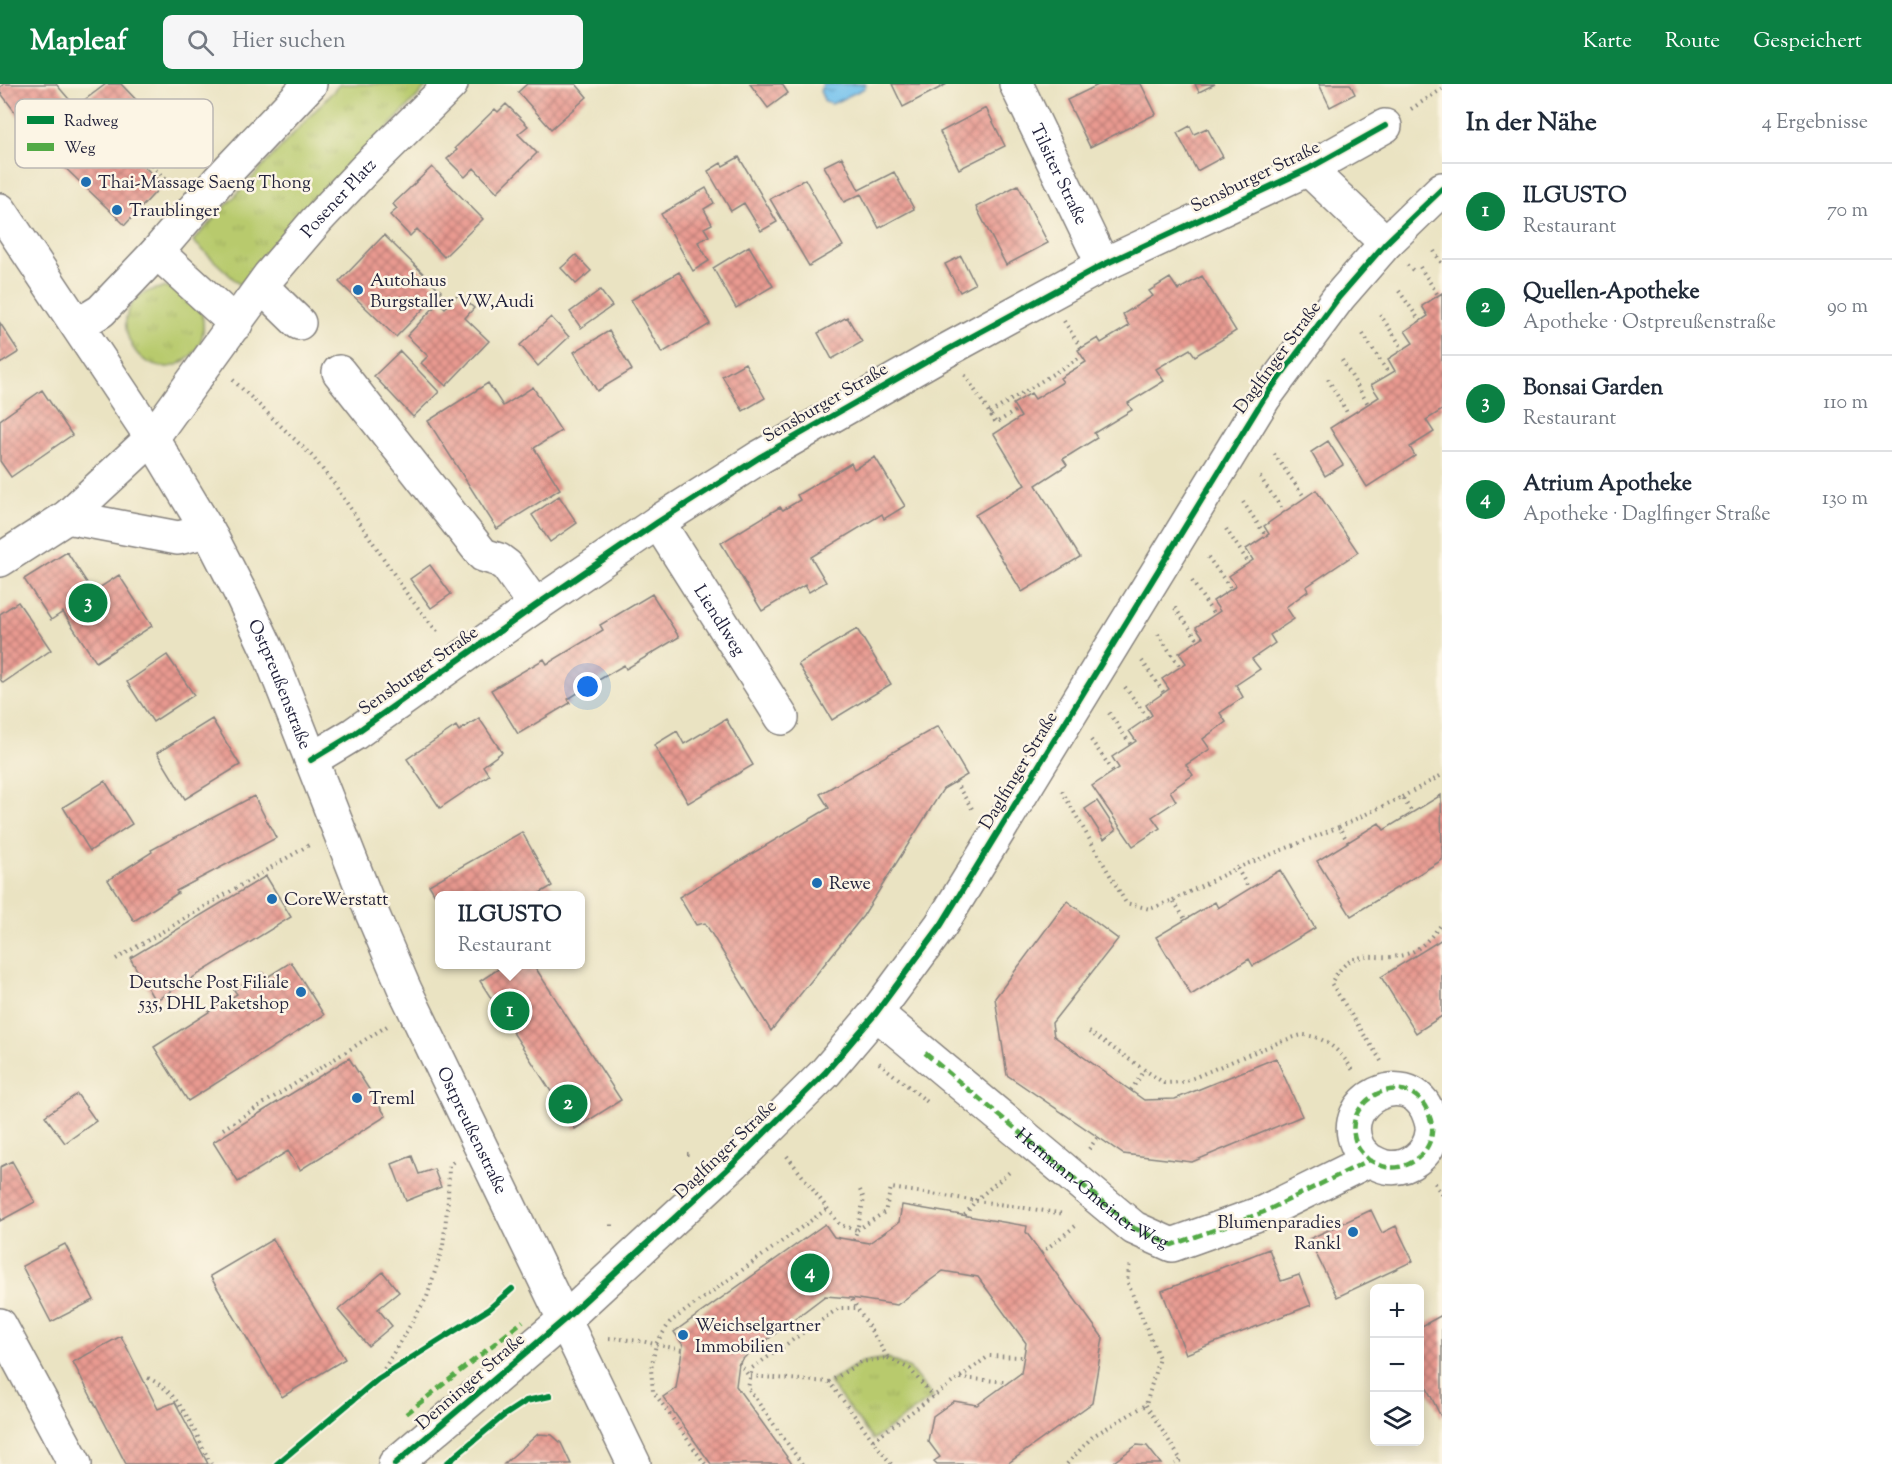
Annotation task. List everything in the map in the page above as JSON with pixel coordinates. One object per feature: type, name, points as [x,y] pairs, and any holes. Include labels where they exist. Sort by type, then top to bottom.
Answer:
[{"type":"street","points":[[78,325],[101,311],[310,84]]},
{"type":"street","name":"Posener Platz","points":[[0,560],[67,517],[152,438],[262,287],[316,221],[451,84]]},
{"type":"street","name":"Tilsiter Straße","points":[[1016,84],[1103,265]]},
{"type":"street","name":"Sensburger Straße","points":[[311,760],[354,735],[459,659],[658,522],[769,452],[949,349],[1103,265],[1308,169],[1385,126]]},
{"type":"street","name":"Sensburger Straße","points":[[1308,169],[1386,243]]},
{"type":"street","name":"Daglfinger Straße","points":[[564,1320],[767,1132],[825,1073],[876,1013],[941,925],[1264,399],[1339,297],[1386,243],[1442,189]]},
{"type":"street","name":"Ostpreußenstraße","points":[[0,210],[152,438],[208,531],[270,655],[405,990],[634,1464]]},
{"type":"street","points":[[157,252],[236,324]]},
{"type":"street","points":[[262,287],[299,323]]},
{"type":"street","points":[[339,372],[483,555],[499,560],[507,566],[535,606]]},
{"type":"street","points":[[67,517],[178,538],[208,531]]},
{"type":"street","name":"Liendlweg","points":[[658,522],[782,718]]},
{"type":"street","name":"Hermann-Gmeiner-Weg","points":[[876,1013],[1134,1228],[1172,1245],[1264,1212],[1369,1160]]},
{"type":"street","points":[[1400,1090],[1413,1095],[1425,1105],[1431,1119],[1432,1132],[1428,1146],[1419,1157],[1404,1167],[1385,1167],[1369,1160],[1357,1146],[1353,1128],[1358,1111],[1377,1094],[1400,1090]]},
{"type":"street","name":"Denninger Straße","points":[[396,1464],[564,1320]]},
{"type":"street","points":[[0,1325],[75,1464]]},
{"type":"path","points":[[154,168],[195,207]]},
{"type":"path","points":[[1434,251],[1442,264]]},
{"type":"path","points":[[1420,267],[1438,295]]},
{"type":"path","points":[[1399,291],[1419,321]]},
{"type":"path","points":[[1380,314],[1403,349]]},
{"type":"path","points":[[1363,334],[1389,374]]},
{"type":"path","points":[[949,349],[996,423],[1017,410]]},
{"type":"path","points":[[990,413],[1082,356]]},
{"type":"path","points":[[1342,360],[1368,404]]},
{"type":"path","points":[[207,363],[229,377],[312,456],[335,485],[408,594],[459,659]]},
{"type":"path","points":[[1328,379],[1350,416]]},
{"type":"path","points":[[1274,454],[1305,498]]},
{"type":"path","points":[[1260,477],[1284,512]]},
{"type":"path","points":[[1243,502],[1266,536]]},
{"type":"path","points":[[1226,529],[1248,562]]},
{"type":"path","points":[[1208,557],[1231,589]]},
{"type":"path","points":[[1192,581],[1214,615]]},
{"type":"path","points":[[1175,608],[1197,640]]},
{"type":"path","points":[[1158,634],[1180,667]]},
{"type":"path","points":[[1141,660],[1164,693]]},
{"type":"path","points":[[1125,686],[1148,718]]},
{"type":"path","points":[[1108,712],[1131,745]]},
{"type":"path","points":[[1091,740],[1113,771]]},
{"type":"path","points":[[1061,790],[1126,903],[1150,909],[1237,868],[1339,827],[1402,798],[1442,775]]},
{"type":"path","points":[[1402,798],[1412,812]]},
{"type":"path","points":[[1339,827],[1348,842]]},
{"type":"path","points":[[116,959],[311,844]]},
{"type":"path","points":[[1237,868],[1249,889]]},
{"type":"path","points":[[1173,900],[1185,919]]},
{"type":"path","points":[[1377,1094],[1385,1068],[1330,983],[1339,968],[1358,957],[1394,957],[1409,953],[1423,944],[1442,924]]},
{"type":"path","points":[[223,1130],[390,1025]]},
{"type":"path","points":[[1089,1032],[1164,1083],[1184,1082],[1301,1034],[1323,1039],[1343,1055],[1377,1094]]},
{"type":"path","points":[[1131,1090],[1145,1070]]},
{"type":"path","points":[[767,1132],[840,1225],[857,1230],[885,1212],[891,1188],[1067,1214]]},
{"type":"path","points":[[378,1379],[427,1297],[443,1246],[449,1165],[455,1160]]},
{"type":"path","points":[[965,1215],[976,1200],[1012,1170]]},
{"type":"path","points":[[854,1240],[864,1199],[860,1190]]},
{"type":"path","points":[[1439,1190],[1442,1196]]},
{"type":"path","points":[[705,1464],[653,1390],[651,1369],[656,1344],[670,1322],[827,1209]]},
{"type":"path","points":[[1041,1253],[1079,1224]]},
{"type":"path","points":[[1067,1464],[1094,1436],[1146,1406],[1159,1358],[1127,1281],[1134,1228]]},
{"type":"path","points":[[851,1298],[888,1358],[910,1369],[933,1397]]},
{"type":"path","points":[[802,1464],[748,1388],[749,1376],[752,1368],[839,1308],[858,1308]]},
{"type":"path","points":[[607,1338],[656,1344],[682,1350]]},
{"type":"path","points":[[873,1440],[990,1356],[1023,1357]]},
{"type":"path","points":[[739,1363],[749,1376],[829,1382],[861,1362],[888,1358]]},
{"type":"path","points":[[148,1378],[162,1385],[178,1401],[211,1464]]},
{"type":"path","points":[[960,1378],[1008,1382]]},
{"type":"path","points":[[829,1382],[891,1464]]},
{"type":"path","points":[[1146,1406],[1182,1462],[1175,1464]]},
{"type":"green space","points":[[340,84],[429,84],[240,285],[193,241]]},
{"type":"green space","points":[[171,287],[202,313],[202,336],[199,346],[191,356],[172,366],[154,365],[139,355],[129,340],[126,323],[131,306],[145,293]]},
{"type":"green space","points":[[888,1358],[910,1369],[933,1397],[873,1440],[829,1382],[861,1362]]},
{"type":"water","points":[[823,84],[866,84],[865,88],[832,104],[825,102],[820,91]]},
{"type":"building","points":[[4,84],[56,84],[69,99],[15,99],[15,112],[0,92],[0,87]]},
{"type":"building","points":[[106,84],[121,84],[135,99],[86,99]]},
{"type":"building","points":[[527,84],[576,84],[587,97],[551,129],[518,92]]},
{"type":"building","points":[[750,84],[782,84],[788,93],[768,108]]},
{"type":"building","points":[[892,84],[947,84],[903,107]]},
{"type":"building","points":[[1100,84],[1141,84],[1156,114],[1090,147],[1067,100]]},
{"type":"building","points":[[1195,84],[1215,84],[1199,92]]},
{"type":"building","points":[[1319,84],[1350,84],[1355,94],[1330,107]]},
{"type":"building","points":[[506,104],[528,126],[518,134],[537,153],[497,192],[474,168],[465,177],[447,159],[457,150],[455,148],[495,109],[498,112]]},
{"type":"building","points":[[986,108],[1005,146],[959,169],[940,132]]},
{"type":"building","points":[[1190,126],[1194,134],[1207,128],[1223,157],[1197,171],[1177,133]]},
{"type":"building","points":[[739,157],[777,222],[761,231],[744,203],[731,211],[708,171],[721,163],[723,166]]},
{"type":"building","points":[[842,157],[859,190],[894,172],[914,209],[879,228],[861,194],[844,202],[824,166]]},
{"type":"building","points":[[432,167],[483,219],[444,257],[417,229],[410,236],[390,215],[397,209],[393,204]]},
{"type":"building","points":[[65,168],[146,168],[163,184],[125,225]]},
{"type":"building","points":[[805,179],[843,246],[809,266],[770,199]]},
{"type":"building","points":[[1018,185],[1048,243],[1006,265],[976,207]]},
{"type":"building","points":[[706,188],[714,203],[704,209],[712,224],[704,228],[709,236],[698,242],[709,261],[693,271],[661,214]]},
{"type":"building","points":[[384,235],[441,291],[396,337],[339,282]]},
{"type":"building","points":[[749,246],[773,286],[736,308],[713,268]]},
{"type":"building","points":[[576,255],[591,271],[576,284],[561,268]]},
{"type":"building","points":[[961,256],[975,284],[960,292],[945,264]]},
{"type":"building","points":[[679,272],[710,324],[662,353],[631,300]]},
{"type":"building","points":[[1202,276],[1236,331],[1195,356],[1190,349],[1156,369],[1164,381],[1128,403],[1132,410],[1094,433],[1097,438],[1063,459],[1067,465],[1036,485],[1080,557],[1022,592],[975,515],[1025,485],[994,434],[1021,417],[1013,404],[1031,393],[1035,399],[1063,382],[1060,378],[1086,362],[1078,350],[1098,338],[1101,343],[1129,326],[1123,314],[1153,296],[1149,291],[1170,278],[1178,290]]},
{"type":"building","points":[[600,290],[612,306],[581,328],[570,312]]},
{"type":"building","points":[[1442,293],[1442,410],[1426,420],[1434,432],[1410,447],[1415,456],[1367,487],[1330,428],[1379,397],[1371,385],[1395,371],[1388,359],[1413,343],[1405,331],[1428,316],[1422,306]]},
{"type":"building","points":[[459,294],[474,308],[465,318],[489,341],[446,386],[421,363],[428,356],[407,336],[439,302],[445,308]]},
{"type":"building","points":[[551,317],[569,337],[538,366],[520,345]]},
{"type":"building","points":[[847,317],[862,342],[832,359],[818,333]]},
{"type":"building","points":[[0,323],[19,352],[0,364]]},
{"type":"building","points":[[609,331],[632,370],[597,391],[574,352]]},
{"type":"building","points":[[400,351],[439,392],[413,417],[374,376]]},
{"type":"building","points":[[745,363],[765,398],[743,411],[722,376]]},
{"type":"building","points":[[488,383],[503,406],[533,387],[561,431],[534,448],[560,489],[497,529],[428,421]]},
{"type":"building","points":[[42,390],[72,435],[11,477],[0,461],[0,420]]},
{"type":"building","points":[[1328,441],[1343,465],[1325,476],[1311,452]]},
{"type":"building","points":[[875,457],[905,506],[884,519],[882,514],[811,557],[826,582],[809,592],[805,585],[762,611],[721,543],[780,507],[783,510],[800,500],[797,495],[851,463],[854,469]]},
{"type":"building","points":[[1316,490],[1358,552],[1306,587],[1308,591],[1286,607],[1294,619],[1270,635],[1275,643],[1252,659],[1260,669],[1236,685],[1243,697],[1220,713],[1226,722],[1203,739],[1210,749],[1186,765],[1193,775],[1170,791],[1176,801],[1152,817],[1160,828],[1133,846],[1092,786],[1119,768],[1112,757],[1136,741],[1129,731],[1152,715],[1146,705],[1169,689],[1162,679],[1186,663],[1179,653],[1203,637],[1196,627],[1220,611],[1213,601],[1236,586],[1229,576],[1253,560],[1246,549],[1269,534],[1264,526]]},
{"type":"building","points":[[559,496],[577,523],[550,542],[532,515]]},
{"type":"building","points":[[67,552],[93,592],[119,575],[152,626],[96,662],[63,612],[51,620],[24,579]]},
{"type":"building","points":[[430,565],[451,594],[431,608],[410,579]]},
{"type":"building","points":[[652,594],[679,637],[626,669],[624,665],[597,681],[568,699],[570,703],[518,734],[491,690],[544,659],[547,664],[603,630],[600,625]]},
{"type":"building","points":[[18,602],[51,650],[3,683],[0,679],[0,614]]},
{"type":"building","points":[[857,629],[891,684],[832,720],[798,664]]},
{"type":"building","points":[[167,655],[194,695],[153,722],[127,682]]},
{"type":"building","points":[[479,718],[502,752],[483,766],[489,775],[440,808],[407,759],[456,726],[459,731]]},
{"type":"building","points":[[212,719],[240,765],[185,799],[157,753]]},
{"type":"building","points":[[726,719],[753,765],[688,803],[654,745],[677,731],[684,744]]},
{"type":"building","points":[[938,726],[967,775],[943,789],[863,916],[771,1031],[705,923],[696,925],[679,897],[829,808],[820,794]]},
{"type":"building","points":[[105,781],[132,824],[90,851],[63,807]]},
{"type":"building","points":[[1441,795],[1442,860],[1351,916],[1317,861],[1379,823],[1384,830]]},
{"type":"building","points":[[254,796],[276,838],[176,891],[178,893],[134,921],[108,880],[152,852],[151,850]]},
{"type":"building","points":[[1097,801],[1116,830],[1104,839],[1085,809]]},
{"type":"building","points":[[522,832],[552,886],[544,891],[435,891],[435,895],[429,885]]},
{"type":"building","points":[[1280,870],[1315,928],[1253,966],[1249,959],[1191,995],[1156,937],[1215,902],[1218,908]]},
{"type":"building","points":[[266,876],[291,917],[155,1001],[130,958]]},
{"type":"building","points":[[1067,901],[1118,939],[1052,1023],[1054,1036],[1144,1100],[1175,1099],[1276,1058],[1302,1116],[1192,1162],[1123,1154],[1007,1075],[995,998]]},
{"type":"building","points":[[1442,939],[1442,1016],[1416,1033],[1381,977]]},
{"type":"building","points":[[291,962],[324,1015],[188,1101],[154,1047],[237,994],[234,990],[262,972],[266,978]]},
{"type":"building","points":[[498,969],[536,969],[621,1100],[575,1129],[480,981]]},
{"type":"building","points":[[349,1058],[386,1116],[300,1170],[288,1151],[238,1182],[213,1142]]},
{"type":"building","points":[[77,1094],[96,1121],[65,1143],[45,1116]]},
{"type":"building","points":[[412,1156],[419,1174],[434,1169],[441,1187],[406,1201],[392,1164]]},
{"type":"building","points":[[12,1161],[35,1202],[0,1221],[0,1167]]},
{"type":"building","points":[[902,1205],[1027,1226],[1026,1232],[1103,1338],[1092,1403],[1007,1464],[937,1464],[934,1461],[940,1457],[928,1441],[933,1416],[954,1401],[977,1405],[1021,1373],[1026,1343],[978,1277],[943,1271],[897,1305],[825,1296],[747,1355],[739,1363],[736,1386],[792,1464],[711,1464],[663,1397],[676,1388],[683,1345],[674,1332],[825,1224],[834,1237],[869,1243],[899,1222]]},
{"type":"building","points":[[1371,1210],[1382,1233],[1396,1226],[1413,1261],[1337,1297],[1309,1239]]},
{"type":"building","points":[[273,1239],[345,1359],[282,1397],[210,1276]]},
{"type":"building","points":[[65,1244],[94,1300],[51,1322],[22,1266]]},
{"type":"building","points":[[1269,1249],[1281,1281],[1299,1275],[1311,1305],[1186,1354],[1162,1291]]},
{"type":"building","points":[[383,1272],[399,1292],[378,1309],[392,1326],[368,1346],[338,1310]]},
{"type":"building","points":[[1442,1315],[1442,1419],[1424,1382],[1424,1325]]},
{"type":"building","points":[[121,1336],[158,1409],[175,1402],[208,1464],[126,1464],[73,1362]]},
{"type":"building","points":[[538,1434],[552,1435],[561,1443],[571,1464],[504,1464]]},
{"type":"building","points":[[1137,1445],[1147,1446],[1161,1464],[1111,1464]]},
{"type":"marked path","points":[[925,1053],[1134,1228],[1172,1245],[1264,1212],[1369,1160],[1394,1168],[1410,1163],[1427,1147],[1432,1132],[1432,1123],[1427,1110],[1417,1097],[1404,1091],[1390,1090],[1377,1094],[1365,1103],[1357,1114],[1353,1129],[1358,1147],[1369,1160]]},
{"type":"marked path","points":[[406,1414],[523,1321]]},
{"type":"cycle path","points":[[311,760],[354,734],[658,522],[760,457],[949,349],[1103,265],[1308,169],[1385,126]]},
{"type":"cycle path","points":[[395,1464],[564,1320],[734,1163],[825,1073],[876,1013],[941,925],[1264,398],[1339,297],[1386,243],[1442,189]]},
{"type":"cycle path","points":[[277,1464],[378,1379],[489,1309],[512,1289]]},
{"type":"cycle path","points":[[446,1464],[503,1416],[526,1401],[550,1396]]},
{"type":"place","name":"Thai-Massage Saeng Thong","points":[[86,182]]},
{"type":"place","name":"Traublinger","points":[[117,210]]},
{"type":"place","name":"Autohaus Burgstaller VW,Audi","points":[[358,290]]},
{"type":"place","name":"Bonsai Garden","points":[[88,603]]},
{"type":"place","name":"Rewe","points":[[817,883]]},
{"type":"place","name":"CoreWerstatt","points":[[272,899]]},
{"type":"place","name":"Deutsche Post Filiale 535, DHL Paketshop","points":[[301,992]]},
{"type":"place","name":"ILGUSTO","points":[[510,1011]]},
{"type":"place","name":"Treml","points":[[357,1098]]},
{"type":"place","name":"Quellen-Apotheke","points":[[568,1104]]},
{"type":"place","name":"Blumenparadies Rankl","points":[[1353,1232]]},
{"type":"place","name":"Atrium Apotheke","points":[[810,1273]]},
{"type":"place","name":"Weichselgartner Immobilien","points":[[683,1335]]}]
